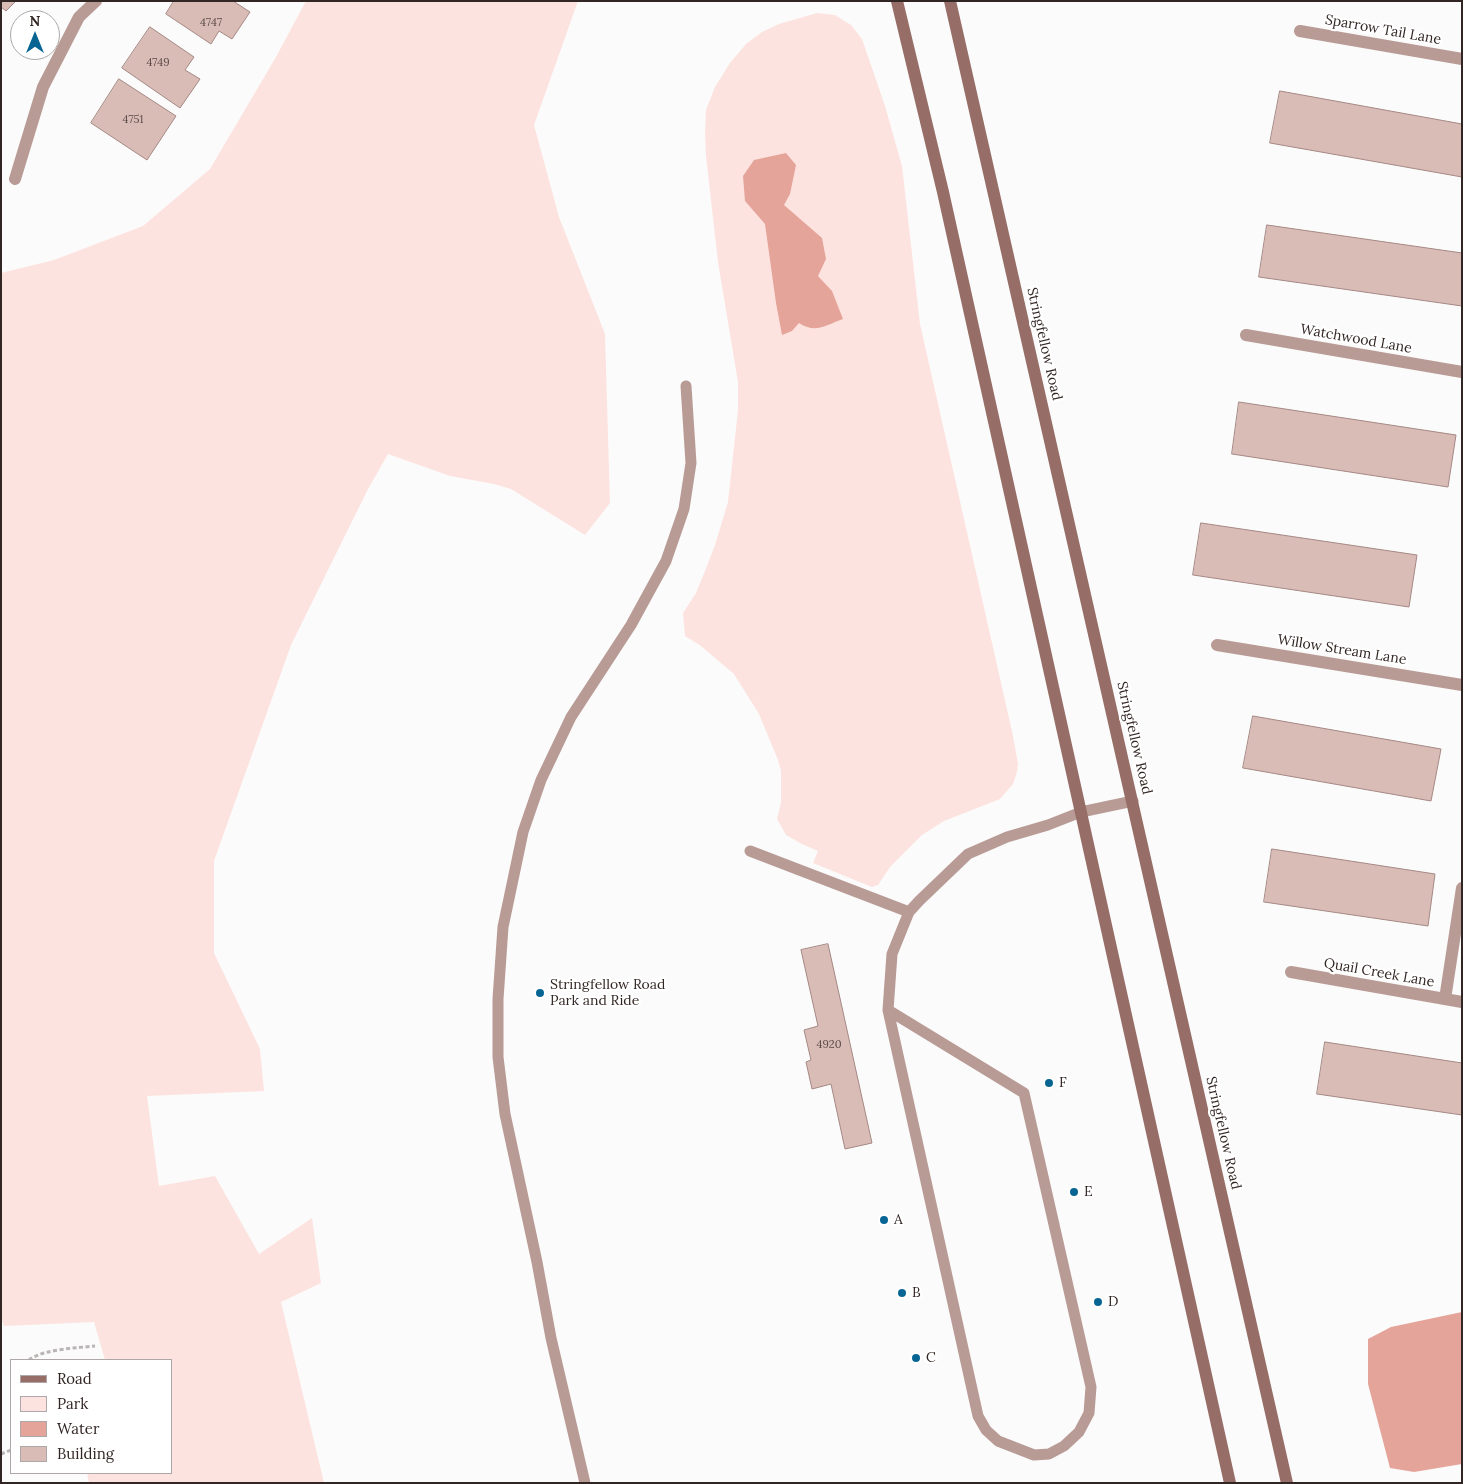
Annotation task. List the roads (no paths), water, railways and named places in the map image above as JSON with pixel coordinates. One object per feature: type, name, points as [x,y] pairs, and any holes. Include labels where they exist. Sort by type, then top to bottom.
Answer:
[{"type":"main road","points":[[897,1],[943,192],[1230,1483]]},
{"type":"main road","name":"Stringfellow Road","points":[[950,1],[1287,1483]]},
{"type":"street","points":[[15,179],[43,87],[80,17],[96,1]]},
{"type":"street","name":"Sparrow Tail Lane","points":[[1300,31],[1462,59]]},
{"type":"street","name":"Watchwood Lane","points":[[1246,335],[1462,372]]},
{"type":"street","name":"Willow Stream Lane","points":[[1217,645],[1462,685]]},
{"type":"street","points":[[1445,999],[1462,888]]},
{"type":"street","name":"Quail Creek Lane","points":[[1291,972],[1462,1002]]},
{"type":"lane","points":[[585,1483],[551,1338],[537,1262],[505,1114],[498,1057],[498,999],[502,927],[523,832],[541,780],[571,716],[631,625],[666,561],[684,509],[691,464],[686,386]]},
{"type":"lane","points":[[888,1010],[1024,1093],[1091,1387],[1090,1413],[1079,1432],[1064,1446],[1048,1454],[1034,1455],[998,1441],[986,1430],[978,1416],[888,1010],[892,954],[909,912],[968,854],[1007,837],[1048,825],[1081,812],[1133,801]]},
{"type":"lane","points":[[750,851],[909,912]]},
{"type":"water","points":[[786,153],[796,165],[790,194],[784,205],[822,238],[826,259],[818,276],[832,291],[843,319],[816,328],[799,323],[792,331],[782,335],[765,224],[745,201],[743,176],[754,160]]},
{"type":"water","points":[[1462,1312],[1462,1464],[1414,1472],[1390,1468],[1368,1384],[1368,1339],[1391,1327]]},
{"type":"place","name":"Stringfellow Road Park and Ride","points":[[540,993]]},
{"type":"place","name":"F","points":[[1049,1083]]},
{"type":"place","name":"E","points":[[1074,1192]]},
{"type":"place","name":"A","points":[[884,1220]]},
{"type":"place","name":"B","points":[[902,1293]]},
{"type":"place","name":"D","points":[[1098,1302]]},
{"type":"place","name":"C","points":[[916,1358]]}]
